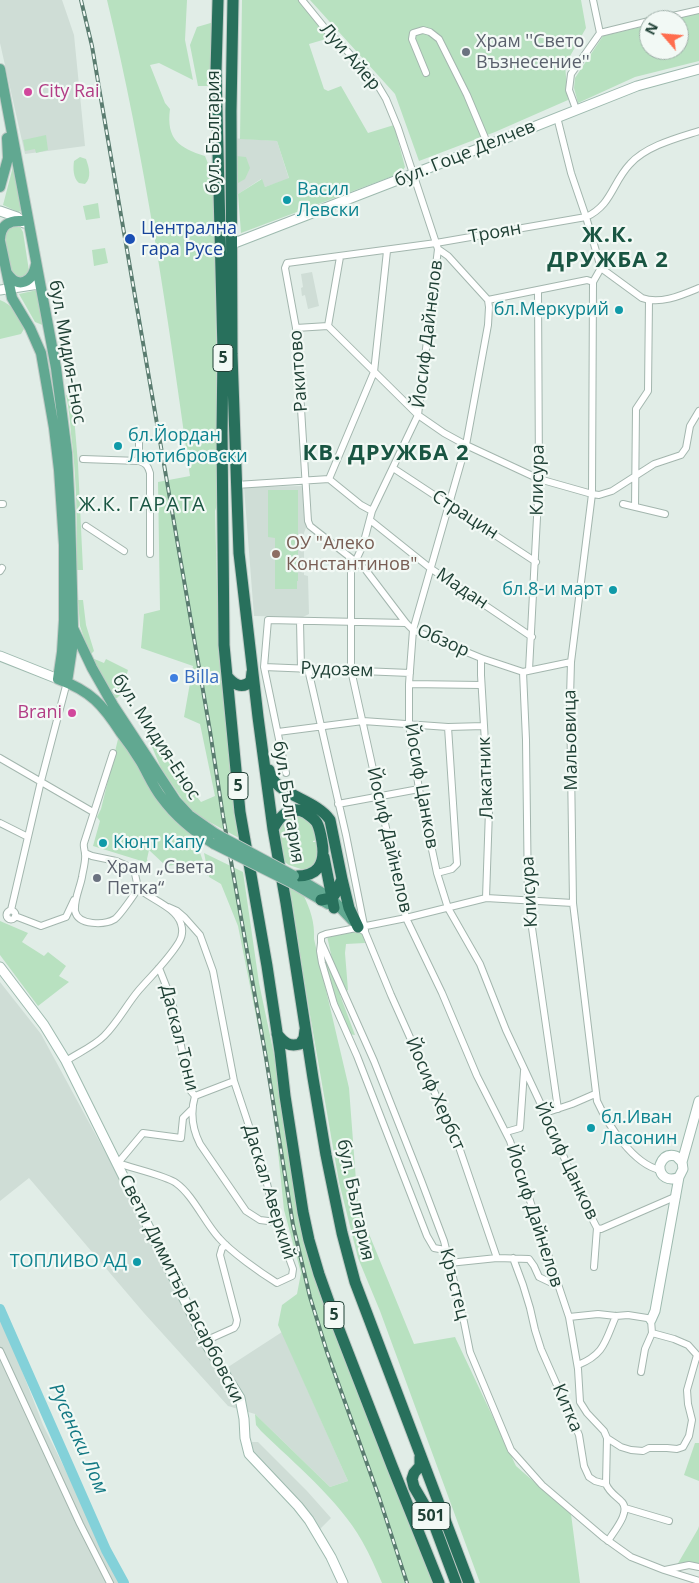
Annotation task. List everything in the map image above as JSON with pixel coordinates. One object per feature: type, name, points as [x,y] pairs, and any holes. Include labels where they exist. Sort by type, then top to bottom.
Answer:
[{"type":"highway","name":"бул. България","points":[[218,0],[216,91],[220,182],[223,351],[224,645],[240,812],[258,909],[280,1052],[284,1096],[303,1212],[319,1274],[439,1583]]},
{"type":"highway","name":"бул. България","points":[[233,0],[231,111],[232,354],[239,552],[252,672],[273,829],[326,1155],[344,1242],[356,1282],[469,1583]]},
{"type":"highway","points":[[227,676],[235,685],[244,686],[250,682],[252,672]]},
{"type":"highway","points":[[229,697],[237,690],[244,689],[255,694]]},
{"type":"highway","points":[[258,717],[270,776],[274,783],[312,804],[324,812],[330,820],[349,908],[362,929]]},
{"type":"highway","points":[[273,829],[278,819],[293,809],[310,816],[317,823],[324,854],[323,861],[319,867],[308,875],[294,880]]},
{"type":"highway","points":[[323,848],[329,902]]},
{"type":"highway","points":[[329,902],[342,879]]},
{"type":"highway","points":[[276,1034],[284,1042],[294,1046],[300,1044],[304,1038],[306,1028]]},
{"type":"highway","points":[[280,1052],[286,1048],[299,1050],[310,1061]]},
{"type":"highway","name":"501","points":[[420,1452],[420,1466],[412,1479],[414,1487],[431,1516],[456,1583]]},
{"type":"main road","name":"бул. Мидия-Енос","points":[[0,69],[26,225],[36,263],[56,368],[67,453],[73,626],[72,649],[63,681]]},
{"type":"main road","points":[[0,102],[8,150],[0,186]]},
{"type":"main road","points":[[0,240],[0,232],[6,224],[13,221],[26,225]]},
{"type":"main road","name":"бул. Мидия-Енос","points":[[0,240],[6,271],[3,288],[30,328],[38,346],[43,361],[54,428],[64,545],[63,681]]},
{"type":"main road","points":[[6,271],[11,280],[24,282],[34,272],[36,263]]},
{"type":"main road","points":[[30,328],[40,328],[44,333],[56,368]]},
{"type":"main road","name":"бул. Мидия-Енос","points":[[73,626],[92,668],[113,705],[176,801],[188,815],[215,839]]},
{"type":"main road","name":"бул. Мидия-Енос","points":[[63,681],[86,693],[112,717],[140,760],[157,791],[184,823],[294,880],[329,902],[362,929]]},
{"type":"street","name":"Луи Айер","points":[[302,0],[328,32],[377,84],[389,106],[414,174]]},
{"type":"street","points":[[593,0],[600,33]]},
{"type":"street","points":[[576,109],[569,90],[571,74],[600,33],[639,23]]},
{"type":"street","points":[[426,73],[412,39],[413,33],[423,30],[430,32],[439,40],[467,95],[488,145]]},
{"type":"street","name":"бул. Гоце Делчев","points":[[232,244],[637,86],[699,69]]},
{"type":"street","points":[[557,117],[601,268],[642,298],[649,300],[674,297],[699,288]]},
{"type":"street","name":"Троян","points":[[287,263],[387,250],[437,246],[586,217],[601,208],[607,201],[620,176],[637,157],[667,141],[699,131]]},
{"type":"street","name":"Йосиф Дайнелов","points":[[414,174],[437,246],[418,415],[372,511],[361,551],[351,571],[351,670],[364,721],[406,918],[442,993],[477,1076],[506,1132],[568,1317],[578,1365],[580,1380],[579,1396],[582,1407],[608,1438]]},
{"type":"street","points":[[0,210],[17,217],[26,225]]},
{"type":"street","points":[[437,246],[488,300],[587,280],[594,282],[601,268]]},
{"type":"street","points":[[329,479],[374,372],[387,250]]},
{"type":"street","points":[[328,326],[340,257]]},
{"type":"street","name":"Ракитово","points":[[287,263],[285,268],[296,328],[306,481]]},
{"type":"street","name":"Мальовица","points":[[594,282],[592,494],[571,662],[573,903],[595,1094],[610,1125],[630,1150],[650,1168],[660,1170]]},
{"type":"street","points":[[3,288],[39,284]]},
{"type":"street","name":"Клисура","points":[[538,290],[539,479],[532,637],[526,671],[528,900],[558,1109]]},
{"type":"street","name":"Йосиф Цанков","points":[[488,300],[488,325],[466,445],[413,630],[409,684],[409,724],[437,873],[448,908],[480,964],[524,1071],[597,1228]]},
{"type":"street","points":[[635,507],[636,409],[648,391],[649,300]]},
{"type":"street","points":[[296,328],[328,326],[418,415],[466,445],[539,479],[592,494],[612,492],[654,464],[681,455],[686,448],[690,426],[699,411]]},
{"type":"street","points":[[139,436],[142,462]]},
{"type":"street","points":[[83,459],[142,462],[148,467],[150,473],[150,554]]},
{"type":"street","name":"Страцин","points":[[393,468],[536,562]]},
{"type":"street","points":[[236,485],[329,479],[361,505],[372,511]]},
{"type":"street","name":"Обзор","points":[[306,481],[309,524],[367,571],[413,630],[481,658],[526,671],[571,662]]},
{"type":"street","points":[[623,504],[665,514]]},
{"type":"street","name":"Мадан","points":[[370,520],[430,568],[532,637]]},
{"type":"street","points":[[86,526],[124,551]]},
{"type":"street","points":[[286,773],[264,667],[268,620],[406,623]]},
{"type":"street","points":[[300,621],[301,669]]},
{"type":"street","points":[[0,656],[63,681]]},
{"type":"street","name":"Лакатник","points":[[481,658],[489,810],[486,898]]},
{"type":"street","name":"Рудозем","points":[[264,667],[410,673]]},
{"type":"street","name":"Йосиф Хербст","points":[[308,669],[338,804],[362,929],[459,1147],[497,1258]]},
{"type":"street","name":"бул. Мидия-Енос","points":[[63,681],[13,913],[41,926],[66,917],[76,897]]},
{"type":"street","points":[[409,684],[481,686]]},
{"type":"street","points":[[278,732],[364,721],[448,727],[484,726]]},
{"type":"street","points":[[437,873],[452,869],[456,864],[448,727]]},
{"type":"street","points":[[85,853],[116,861],[134,869],[138,888],[115,919],[101,922],[84,922],[77,916],[75,910],[76,897],[82,879],[85,853],[84,843],[112,753]]},
{"type":"street","points":[[0,758],[93,812]]},
{"type":"street","points":[[338,804],[420,789]]},
{"type":"street","points":[[0,823],[28,837]]},
{"type":"street","name":"Даскал Аверкий","points":[[118,1164],[176,1183],[186,1193],[218,1238],[226,1245],[277,1283],[292,1276],[293,1269],[276,1222],[264,1171],[234,1081],[213,972],[200,935],[177,911],[168,908],[138,888]]},
{"type":"street","points":[[445,1250],[434,1248],[427,1236],[357,1056],[334,1004],[320,951],[321,939],[486,898],[573,903]]},
{"type":"street","points":[[66,1061],[103,1037],[180,941],[182,933],[180,921],[168,908]]},
{"type":"street","name":"Кръстец","points":[[321,939],[374,1061],[422,1180],[444,1241],[470,1352],[512,1450],[542,1485],[631,1557],[699,1581]]},
{"type":"street","name":"Свети Димитър Басарбовски","points":[[0,967],[44,1025],[66,1061],[205,1341],[240,1398],[249,1454],[309,1520],[331,1557],[343,1583]]},
{"type":"street","name":"Даскал Тони","points":[[160,968],[172,1001],[190,1090],[195,1096],[191,1110],[195,1135],[246,1211],[260,1220],[276,1222]]},
{"type":"street","points":[[506,1132],[520,1128],[524,1071]]},
{"type":"street","points":[[195,1096],[234,1081]]},
{"type":"street","points":[[545,1113],[595,1094]]},
{"type":"street","points":[[641,1372],[645,1349],[652,1333],[652,1320],[677,1196],[679,1177],[683,1169],[682,1162],[696,1130],[699,1101]]},
{"type":"street","points":[[118,1164],[143,1133],[181,1138],[183,1118],[191,1110]]},
{"type":"street","points":[[679,1177],[670,1180],[665,1178],[660,1170],[661,1161],[668,1156],[676,1156],[682,1162]]},
{"type":"street","points":[[594,1267],[597,1228],[601,1229],[677,1196]]},
{"type":"street","points":[[205,1341],[234,1328],[236,1325],[220,1255],[222,1248],[226,1245]]},
{"type":"street","points":[[449,1263],[497,1258],[529,1259],[538,1277],[558,1286]]},
{"type":"street","name":"Китка","points":[[514,1258],[530,1308],[534,1330],[579,1435],[584,1466],[589,1477],[606,1484],[608,1489],[624,1504],[625,1508]]},
{"type":"street","points":[[568,1317],[598,1314],[628,1315],[652,1320]]},
{"type":"street","points":[[578,1365],[598,1353],[616,1316]]},
{"type":"street","points":[[608,1438],[622,1447],[631,1450],[642,1450],[648,1448],[677,1449],[683,1447],[688,1436],[692,1420],[688,1404],[688,1390],[698,1356],[688,1345],[652,1333]]},
{"type":"street","points":[[0,1351],[80,1524],[110,1583]]},
{"type":"street","points":[[606,1484],[608,1438]]},
{"type":"street","points":[[608,1540],[623,1516],[625,1508],[669,1521]]},
{"type":"street","points":[[664,1570],[689,1565],[699,1567]]},
{"type":"shaded area","points":[[0,0],[62,0],[74,35],[85,146],[25,154],[0,43]]},
{"type":"shaded area","points":[[231,138],[277,141],[289,179],[265,187],[261,179],[232,198]]},
{"type":"shaded area","points":[[312,272],[319,306],[308,309],[305,295],[302,296],[301,274]]},
{"type":"shaded area","name":"ОУ \"Алеко Константинов\"","points":[[304,486],[307,525],[304,533],[304,575],[308,576],[309,614],[303,617],[254,616],[244,487]]},
{"type":"shaded area","points":[[0,982],[41,1034],[225,1369],[282,1332],[348,1481],[330,1487],[255,1414],[228,1406],[144,1313],[29,1178],[0,1201]]},
{"type":"shaded area","points":[[0,1314],[43,1425],[122,1583],[0,1583]]},
{"type":"shaded area","points":[[252,1442],[258,1442],[331,1518],[319,1530],[252,1453],[250,1445]]},
{"type":"green space","points":[[107,0],[187,0],[185,40],[193,80],[159,63],[150,65],[165,103],[170,109],[169,119],[172,135],[181,146],[205,156],[215,181],[217,505],[215,511],[218,624],[239,838],[191,812],[161,768],[141,721],[168,761],[201,802],[215,796],[200,724],[184,717],[193,666],[141,648],[144,614],[160,610],[158,482],[190,476],[164,297],[144,178],[121,59]]},
{"type":"green space","points":[[242,0],[301,0],[328,35],[326,39],[309,44],[324,89],[328,91],[341,86],[368,133],[394,125],[405,167],[401,173],[241,233],[238,194],[262,179],[265,187],[289,178],[277,141],[240,139]]},
{"type":"green space","points":[[310,0],[581,0],[586,28],[565,65],[568,100],[495,132],[419,161],[395,94]]},
{"type":"green space","points":[[699,13],[699,61],[635,77],[578,103],[574,88],[575,78],[603,36],[639,27],[639,60],[689,60],[689,15]]},
{"type":"green space","points":[[214,22],[212,73],[209,86],[198,86],[190,45],[197,27]]},
{"type":"green space","points":[[46,135],[48,150],[36,153],[35,149],[25,151],[23,140]]},
{"type":"green space","points":[[236,156],[246,157],[250,168],[245,179],[238,183]]},
{"type":"green space","points":[[80,157],[86,159],[89,169],[89,179],[85,184],[79,183],[74,173],[74,161]]},
{"type":"green space","points":[[15,159],[23,208],[18,212],[3,205]]},
{"type":"green space","points":[[98,203],[100,218],[86,220],[83,206]]},
{"type":"green space","points":[[19,225],[23,232],[29,271],[28,276],[18,278],[11,274],[4,236],[7,227]]},
{"type":"green space","points":[[105,248],[108,263],[94,266],[92,250]]},
{"type":"green space","points":[[37,290],[45,326],[35,322],[19,294]]},
{"type":"green space","points":[[0,300],[12,308],[18,316],[24,329],[21,334],[0,339]]},
{"type":"green space","points":[[66,395],[71,400],[74,416],[83,570],[77,570],[74,468]]},
{"type":"green space","points":[[268,490],[298,490],[297,589],[275,589],[275,538],[268,537]]},
{"type":"green space","points":[[78,600],[83,600],[86,625],[94,651],[91,654],[80,626]]},
{"type":"green space","points":[[92,658],[104,663],[106,659],[128,670],[121,694],[117,698],[114,698]]},
{"type":"green space","points":[[119,735],[174,818],[195,838],[208,876],[188,863],[166,866],[149,850],[148,863],[93,846],[100,821],[97,817],[101,809]]},
{"type":"green space","points":[[291,814],[310,821],[317,840],[313,842],[317,842],[317,859],[313,865],[304,870],[289,865],[282,860],[278,832],[281,823]]},
{"type":"green space","points":[[204,853],[243,872],[259,983],[276,1064],[294,1185],[394,1479],[433,1583],[382,1583],[362,1541],[341,1511],[316,1483],[256,1425],[255,1414],[330,1487],[348,1481],[278,1325],[282,1305],[297,1294],[301,1273],[284,1210],[267,1071],[238,926],[221,884],[209,877]]},
{"type":"green space","points":[[288,888],[303,894],[313,921],[314,939],[349,1088],[358,1207],[414,1344],[455,1337],[516,1466],[571,1514],[580,1583],[480,1583],[380,1311],[358,1258],[339,1182]]},
{"type":"green space","points":[[0,921],[28,933],[22,942],[44,956],[48,952],[66,966],[59,976],[69,982],[38,1006],[0,955]]},
{"type":"green space","points":[[359,930],[363,933],[365,943],[346,944],[348,990],[340,995],[355,1035],[348,1034],[334,999],[321,949],[339,991],[327,936]]},
{"type":"green space","points":[[695,1443],[699,1443],[699,1481],[684,1475]]},
{"type":"green space","points":[[699,1526],[699,1570],[677,1565],[698,1529]]},
{"type":"waterway","name":"Русенски Лом","points":[[0,1309],[106,1550],[124,1583]]},
{"type":"railway","points":[[81,0],[92,46],[293,1225],[310,1297],[327,1352],[379,1497],[407,1583]]},
{"type":"place","name":"Храм ''Свето Възнесение''","points":[[466,52]]},
{"type":"place","name":"City Rai","points":[[28,92]]},
{"type":"place","name":"Васил Левски","points":[[287,200]]},
{"type":"place","name":"Централна гара Русе","points":[[130,239]]},
{"type":"place","name":"бл.Меркурий","points":[[619,310]]},
{"type":"place","name":"бл.Йордан Лютибровски","points":[[118,446]]},
{"type":"place","name":"ОУ \"Алеко Константинов\"","points":[[276,554]]},
{"type":"place","name":"бл.8-и март","points":[[613,590]]},
{"type":"place","name":"Billa","points":[[174,678]]},
{"type":"place","name":"Brani","points":[[72,713]]},
{"type":"place","name":"Кюнт Капу","points":[[103,843]]},
{"type":"place","name":"Храм „Света Петка“","points":[[97,878]]},
{"type":"place","name":"бл.Иван Ласонин","points":[[591,1128]]},
{"type":"place","name":"ТОПЛИВО АД","points":[[137,1262]]},
{"type":"district","name":"Ж.К. ДРУЖБА 2","points":[[608,248]]},
{"type":"district","name":"КВ. ДРУЖБА 2","points":[[386,454]]},
{"type":"district","name":"Ж.К. ГАРАТА","points":[[142,505]]}]
